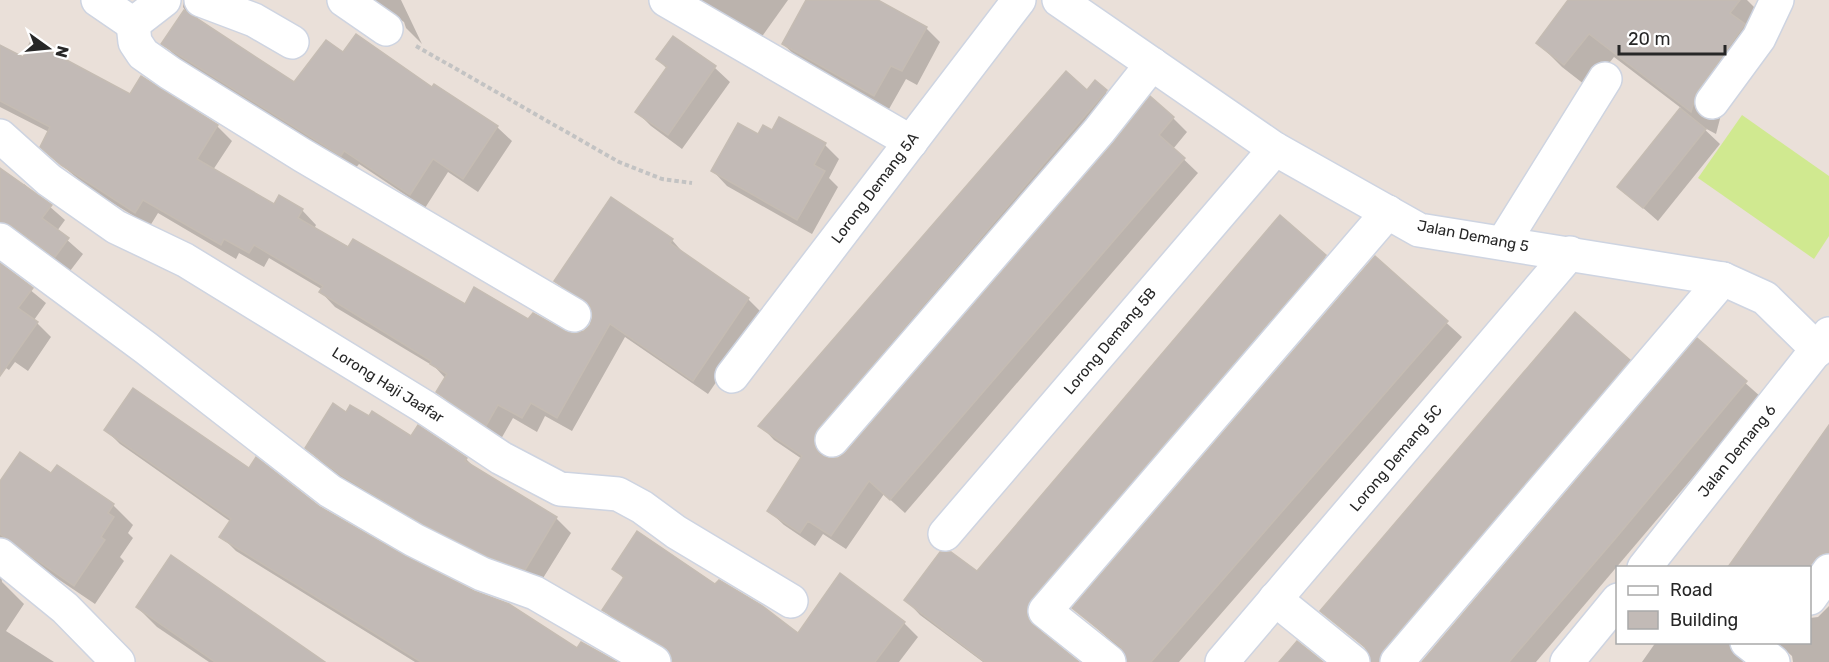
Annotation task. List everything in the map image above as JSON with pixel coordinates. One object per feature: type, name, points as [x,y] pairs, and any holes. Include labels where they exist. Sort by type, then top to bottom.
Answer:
[{"type":"street","points":[[98,0],[133,24],[135,42],[143,54],[170,73],[302,155],[574,315]]},
{"type":"street","points":[[133,24],[164,0]]},
{"type":"street","points":[[201,0],[209,1],[254,20],[292,42]]},
{"type":"street","points":[[344,0],[387,29]]},
{"type":"street","points":[[666,0],[911,142]]},
{"type":"street","name":"Lorong Demang 5A","points":[[732,376],[1019,0]]},
{"type":"street","name":"Jalan Demang 5","points":[[1059,0],[1275,149],[1419,230],[1723,279],[1765,298],[1823,342]]},
{"type":"street","points":[[1712,102],[1759,38],[1777,0]]},
{"type":"street","points":[[832,440],[1091,140],[1152,64]]},
{"type":"street","points":[[1503,243],[1605,79]]},
{"type":"street","name":"Lorong Haji Jaafar","points":[[0,136],[49,180],[116,227],[185,260],[414,400],[501,458],[560,489],[618,494],[642,507],[696,545],[791,601]]},
{"type":"street","name":"Lorong Demang 5B","points":[[945,534],[1275,149]]},
{"type":"street","points":[[1109,662],[1045,611],[1388,212]]},
{"type":"street","points":[[0,240],[147,348],[330,491],[414,540],[482,574],[535,593],[654,662]]},
{"type":"street","name":"Lorong Demang 5C","points":[[1222,662],[1569,253]]},
{"type":"street","points":[[1397,662],[1723,279]]},
{"type":"street","name":"Jalan Demang 6","points":[[1646,566],[1823,342]]},
{"type":"street","points":[[0,555],[65,608],[118,662]]},
{"type":"street","points":[[1811,595],[1829,571]]},
{"type":"street","points":[[1275,599],[1353,662]]},
{"type":"street","points":[[1567,662],[1616,601]]},
{"type":"path","points":[[387,29],[619,162],[662,179],[692,183]]},
{"type":"green space","points":[[1742,115],[1829,176],[1829,236],[1814,259],[1698,178]]},
{"type":"building","points":[[806,0],[878,0],[927,27],[902,71],[891,66],[874,96],[782,44]]},
{"type":"building","points":[[1568,0],[1740,0],[1730,13],[1745,24],[1697,91],[1691,112],[1589,34],[1564,65],[1536,43]]},
{"type":"building","points":[[184,10],[294,82],[326,40],[343,52],[356,34],[432,87],[434,84],[498,126],[463,179],[433,159],[410,195],[344,151],[341,156],[161,44]]},
{"type":"building","points":[[673,36],[716,66],[668,135],[635,112],[667,67],[656,59]]},
{"type":"building","points":[[31,41],[130,94],[141,76],[218,125],[197,159],[274,204],[279,195],[303,209],[298,218],[348,247],[353,239],[465,304],[474,287],[528,319],[533,313],[565,331],[574,334],[584,331],[590,325],[593,316],[590,305],[554,281],[611,197],[673,239],[670,243],[749,298],[693,381],[610,324],[557,418],[531,403],[522,418],[498,405],[486,426],[436,392],[447,374],[430,364],[431,361],[319,292],[323,286],[254,245],[249,253],[224,239],[221,245],[143,200],[135,213],[61,165],[40,147],[50,127],[0,101],[0,45],[23,57]]},
{"type":"building","points":[[1066,71],[1087,90],[1095,80],[1107,90],[818,428],[814,436],[814,446],[820,455],[838,458],[846,452],[1113,143],[1150,96],[1174,117],[1159,135],[1185,158],[890,500],[869,481],[831,536],[808,521],[800,533],[767,511],[802,456],[758,426]]},
{"type":"building","points":[[1680,108],[1706,129],[1643,208],[1617,187]]},
{"type":"building","points":[[779,117],[826,143],[814,165],[825,171],[797,220],[711,171],[738,123],[758,134],[763,125],[772,130]]},
{"type":"building","points":[[0,168],[52,205],[42,218],[69,238],[55,257],[11,225],[0,222]]},
{"type":"building","points":[[1280,215],[1326,255],[1031,599],[1027,607],[1027,617],[1033,625],[1079,662],[985,662],[904,600],[940,552],[951,552],[977,571]]},
{"type":"building","points":[[1375,256],[1448,321],[1151,662],[1127,662],[1121,647],[1072,608]]},
{"type":"building","points":[[0,263],[33,288],[18,308],[38,322],[0,376]]},
{"type":"building","points":[[1575,312],[1630,360],[1383,650],[1379,662],[1371,662],[1365,647],[1320,611]]},
{"type":"building","points":[[1697,338],[1747,381],[1615,539],[1509,662],[1422,662]]},
{"type":"building","points":[[133,388],[249,468],[256,457],[320,507],[405,556],[474,591],[509,604],[577,648],[581,642],[617,662],[421,662],[219,537],[231,519],[104,430]]},
{"type":"building","points":[[333,403],[346,412],[350,405],[369,416],[372,411],[411,436],[418,425],[467,458],[465,461],[557,517],[525,570],[489,557],[423,524],[341,475],[305,448]]},
{"type":"building","points":[[1829,425],[1829,553],[1821,554],[1810,566],[1729,566]]},
{"type":"building","points":[[20,452],[51,473],[57,465],[114,504],[108,513],[114,517],[101,537],[105,540],[74,586],[0,534],[0,481]]},
{"type":"building","points":[[637,531],[715,584],[719,580],[761,605],[798,633],[840,573],[905,622],[875,662],[673,662],[670,653],[663,646],[602,610],[624,577],[612,569]]},
{"type":"building","points":[[171,555],[325,662],[215,662],[136,607]]},
{"type":"building","points":[[1297,641],[1323,662],[1279,662]]}]
